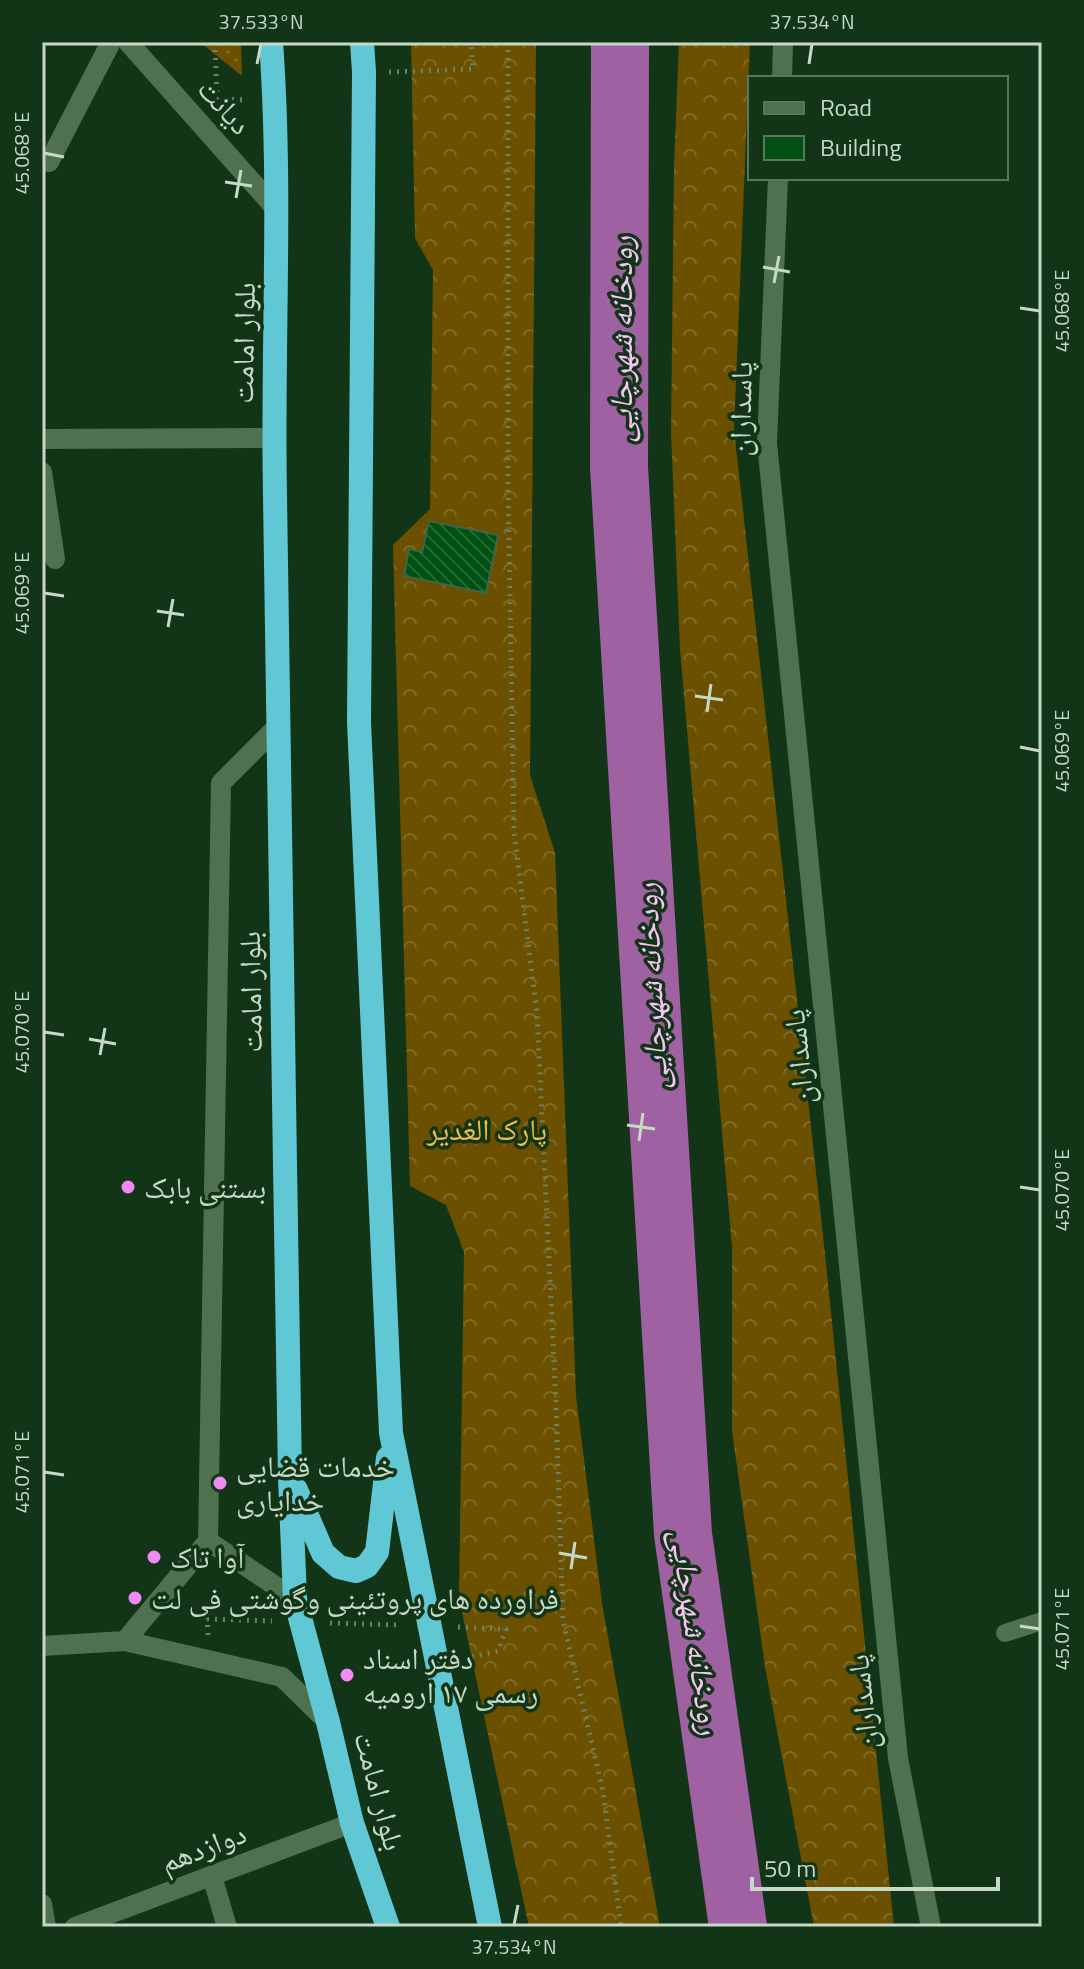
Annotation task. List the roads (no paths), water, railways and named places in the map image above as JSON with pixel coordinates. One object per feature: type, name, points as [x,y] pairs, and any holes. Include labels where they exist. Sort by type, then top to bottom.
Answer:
[{"type":"highway","name":"بلوار امامت","points":[[271,42],[277,210],[274,438],[290,1610],[328,1722],[352,1823],[388,1927]]},
{"type":"highway","points":[[362,42],[359,722],[391,1433],[490,1927]]},
{"type":"highway","points":[[290,1477],[323,1553],[339,1567],[356,1571],[367,1566],[377,1552],[391,1433]]},
{"type":"street","points":[[49,162],[111,42]]},
{"type":"street","name":"دیانت","points":[[128,42],[277,210]]},
{"type":"street","points":[[782,76],[783,42]]},
{"type":"street","name":"پاسداران","points":[[778,180],[767,443],[898,1758],[931,1927]]},
{"type":"street","points":[[42,439],[274,438]]},
{"type":"street","points":[[42,472],[55,559]]},
{"type":"street","points":[[125,1641],[208,1541],[221,783],[278,726]]},
{"type":"street","points":[[208,1541],[290,1610]]},
{"type":"street","points":[[42,1646],[125,1641],[282,1677],[328,1722]]},
{"type":"street","name":"دوازدهم","points":[[75,1927],[352,1823]]},
{"type":"street","points":[[212,1876],[227,1927]]},
{"type":"street","points":[[42,1904],[46,1927]]},
{"type":"lane","points":[[1005,1633],[1042,1621]]},
{"type":"waterway","name":"رودخانه شهرچایی","points":[[620,42],[619,468],[683,1534],[738,1927]]},
{"type":"place","name":"بستنی بابک","points":[[128,1187]]},
{"type":"place","name":"خدمات قضایی خدایاری","points":[[220,1483]]},
{"type":"place","name":"آوا تاک","points":[[154,1557]]},
{"type":"place","name":"فراورده های پروتئینی و‌گوشتی فی لت","points":[[135,1598]]},
{"type":"place","name":"دفتر اسناد رسمی ۱۷ ارومیه","points":[[347,1675]]},
{"type":"park label","name":"پارک الغدیر","points":[[487,1129]]}]
